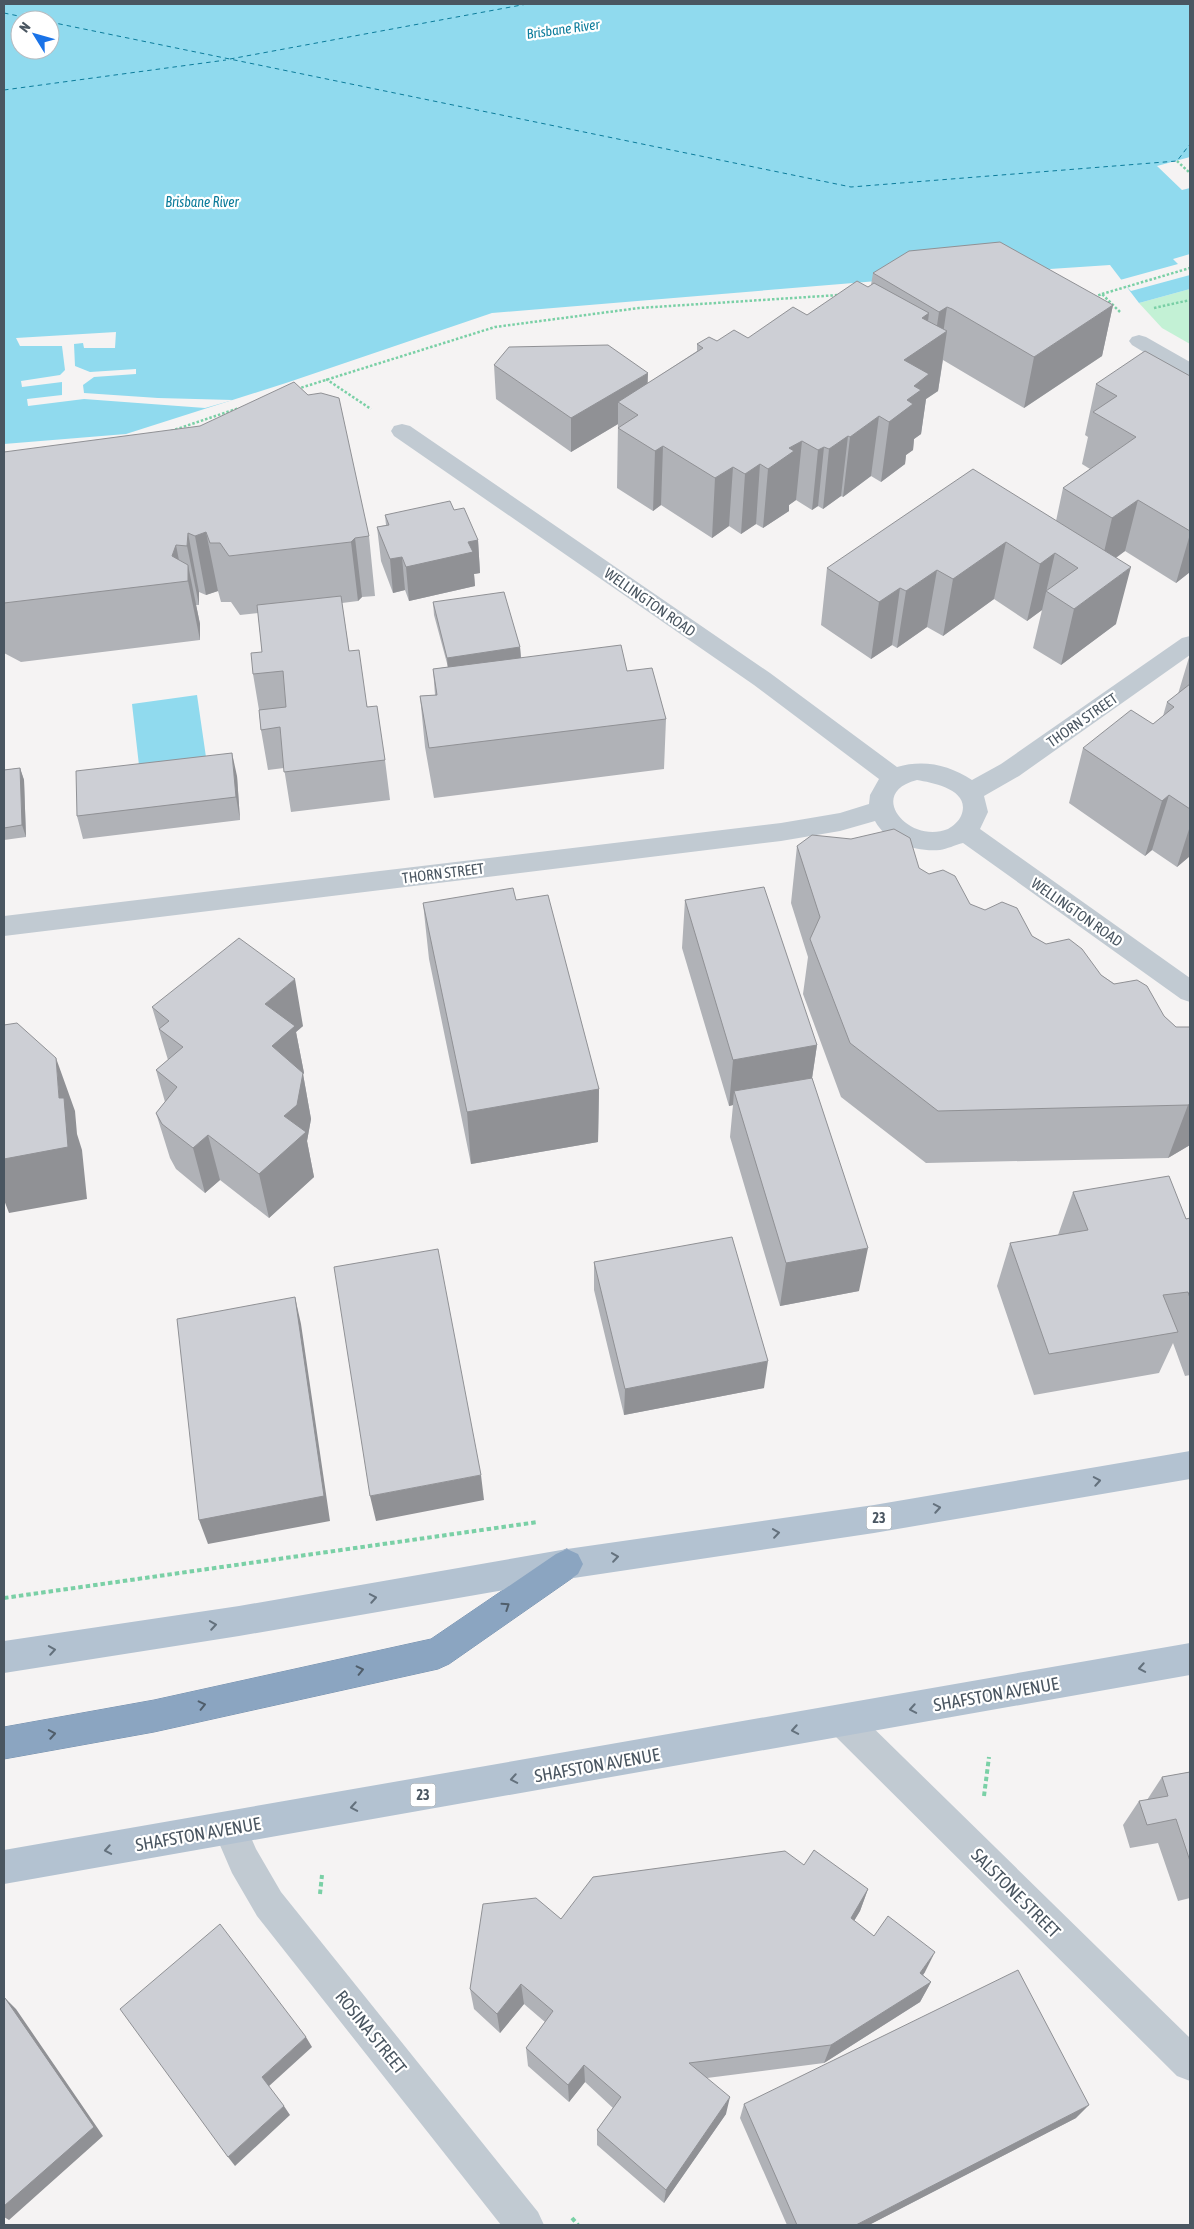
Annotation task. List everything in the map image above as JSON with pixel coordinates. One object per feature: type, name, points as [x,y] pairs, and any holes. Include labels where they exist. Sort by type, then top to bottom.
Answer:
[{"type":"highway","points":[[4,1743],[154,1716],[438,1653],[567,1564]]},
{"type":"main road","name":"23","points":[[4,1657],[239,1621],[567,1564],[874,1519],[1190,1466]]},
{"type":"main road","name":"SHAFSTON AVENUE","points":[[4,1868],[1190,1659]]},
{"type":"street","points":[[1139,341],[1190,371]]},
{"type":"street","name":"WELLINGTON ROAD","points":[[402,430],[762,679],[894,778]]},
{"type":"street","name":"THORN STREET","points":[[971,792],[1010,770],[1190,644]]},
{"type":"street","points":[[917,771],[938,772],[953,778],[971,792],[976,812],[972,823],[964,831],[951,838],[935,841],[910,837],[896,830],[887,821],[881,810],[882,794],[894,778],[917,771]]},
{"type":"street","name":"THORN STREET","points":[[4,926],[781,832],[840,822],[881,810]]},
{"type":"street","name":"WELLINGTON ROAD","points":[[964,831],[1190,992]]},
{"type":"street","name":"SALSTONE STREET","points":[[843,1721],[1190,2064]]},
{"type":"street","name":"ROSINA STREET","points":[[230,1829],[244,1861],[269,1904],[525,2225]]},
{"type":"path","points":[[1177,161],[1190,173]]},
{"type":"path","points":[[1086,299],[1190,268]]},
{"type":"path","points":[[289,392],[495,326],[639,308],[845,294]]},
{"type":"path","points":[[1102,294],[1122,315]]},
{"type":"path","points":[[1150,309],[1190,300]]},
{"type":"path","points":[[326,379],[402,430]]},
{"type":"path","points":[[168,432],[242,407]]},
{"type":"green space","points":[[1190,289],[1190,344],[1162,328],[1139,303]]},
{"type":"water","name":"Brisbane River","points":[[4,4],[1190,4],[1190,289],[1139,303],[1110,265],[914,278],[492,313],[289,382],[126,434],[4,444]]},
{"type":"water","points":[[197,695],[207,764],[140,774],[132,704]]},
{"type":"pier","points":[[1190,157],[1190,188],[1182,190],[1157,166]]},
{"type":"pier","points":[[1190,254],[1190,275],[1131,291],[1120,280],[1178,264],[1173,259]]},
{"type":"pier","points":[[116,332],[115,348],[84,348],[83,343],[74,344],[75,366],[90,372],[136,369],[136,374],[94,377],[83,385],[84,393],[158,398],[233,400],[205,408],[84,399],[28,406],[27,399],[62,395],[62,382],[22,387],[21,381],[60,375],[65,370],[62,346],[20,346],[16,338]]},
{"type":"building","points":[[1000,242],[1113,305],[1034,357],[952,309],[947,307],[939,312],[873,273],[909,251]]},
{"type":"building","points":[[857,281],[868,287],[874,283],[929,313],[922,318],[947,331],[904,360],[929,374],[914,386],[921,390],[907,400],[913,404],[889,422],[879,416],[850,437],[848,436],[829,449],[824,447],[818,450],[802,441],[789,448],[794,451],[768,469],[760,464],[745,474],[733,467],[715,478],[663,446],[655,451],[618,428],[638,415],[618,402],[703,348],[697,344],[709,337],[717,341],[734,330],[748,338],[793,307],[807,315]]},
{"type":"building","points":[[608,345],[648,373],[571,418],[494,365],[509,347]]},
{"type":"building","points":[[1145,351],[1190,376],[1190,531],[1138,500],[1112,518],[1063,488],[1136,437],[1093,412],[1117,396],[1096,384]]},
{"type":"building","points":[[294,382],[308,395],[321,393],[339,398],[369,536],[355,538],[351,542],[229,556],[220,543],[210,543],[206,532],[195,536],[188,533],[187,546],[176,545],[172,556],[188,565],[188,581],[4,603],[4,452],[200,426]]},
{"type":"building","points":[[973,469],[1131,567],[1074,609],[1046,591],[1078,568],[1055,553],[1040,564],[1006,542],[953,579],[937,570],[906,591],[900,588],[879,602],[827,568]]},
{"type":"building","points":[[450,501],[454,510],[464,508],[478,540],[468,542],[473,552],[406,567],[402,557],[390,559],[377,527],[389,525],[385,515]]},
{"type":"building","points":[[504,592],[520,647],[447,658],[433,602]]},
{"type":"building","points":[[341,596],[349,651],[359,650],[367,707],[377,706],[385,760],[284,772],[280,727],[261,730],[259,710],[286,707],[283,671],[253,674],[251,653],[262,652],[257,605]]},
{"type":"building","points":[[621,645],[627,671],[652,668],[666,719],[429,748],[420,696],[437,695],[433,669]]},
{"type":"building","points":[[1190,684],[1190,809],[1169,795],[1162,801],[1083,748],[1131,710],[1153,724],[1174,707],[1167,702]]},
{"type":"building","points":[[232,753],[236,797],[77,816],[76,771]]},
{"type":"building","points":[[20,768],[22,825],[4,828],[4,770]]},
{"type":"building","points":[[894,829],[910,838],[919,868],[929,874],[943,870],[955,876],[970,904],[985,910],[1002,902],[1017,908],[1032,936],[1046,944],[1069,939],[1082,949],[1101,975],[1114,984],[1137,980],[1147,986],[1164,1016],[1176,1027],[1190,1027],[1190,1104],[938,1111],[850,1043],[810,939],[820,917],[797,846],[812,835],[851,839]]},
{"type":"building","points":[[764,887],[817,1045],[733,1060],[685,900]]},
{"type":"building","points":[[513,888],[516,900],[548,895],[599,1089],[467,1112],[423,903]]},
{"type":"building","points":[[239,938],[295,979],[265,1004],[295,1026],[272,1046],[303,1073],[297,1105],[284,1116],[306,1132],[259,1174],[208,1135],[193,1148],[162,1124],[156,1113],[177,1087],[156,1070],[183,1047],[159,1029],[169,1021],[152,1007]]},
{"type":"building","points":[[17,1023],[56,1058],[59,1098],[64,1098],[68,1147],[4,1159],[4,1025]]},
{"type":"building","points":[[812,1078],[868,1248],[786,1263],[734,1091]]},
{"type":"building","points":[[1169,1176],[1186,1219],[1190,1218],[1190,1298],[1188,1292],[1163,1295],[1178,1332],[1049,1354],[1010,1243],[1088,1230],[1073,1192]]},
{"type":"building","points":[[732,1237],[768,1361],[625,1389],[594,1262]]},
{"type":"building","points":[[438,1249],[481,1475],[370,1496],[334,1267]]},
{"type":"building","points":[[295,1297],[324,1496],[199,1520],[177,1319]]},
{"type":"building","points":[[1190,1772],[1190,1861],[1176,1819],[1147,1825],[1139,1801],[1168,1796],[1162,1777]]},
{"type":"building","points":[[814,1850],[868,1889],[851,1918],[874,1936],[888,1916],[935,1952],[920,1973],[931,1982],[831,2045],[689,2063],[730,2097],[666,2190],[597,2130],[621,2097],[584,2065],[568,2085],[526,2048],[553,2011],[521,1984],[497,2014],[470,1989],[483,1904],[536,1898],[561,1919],[593,1877],[785,1851],[804,1865]]},
{"type":"building","points":[[220,1924],[306,2037],[262,2077],[284,2106],[228,2157],[120,2009]]},
{"type":"building","points":[[1018,1970],[1089,2105],[856,2225],[797,2225],[744,2104]]},
{"type":"building","points":[[4,1999],[94,2127],[4,2206]]},
{"type":"ferry route","points":[[230,59],[527,4]]},
{"type":"ferry route","points":[[4,13],[10,14]]},
{"type":"ferry route","points":[[60,24],[851,187],[1177,161],[1190,144]]},
{"type":"ferry route","points":[[4,90],[226,60]]}]
